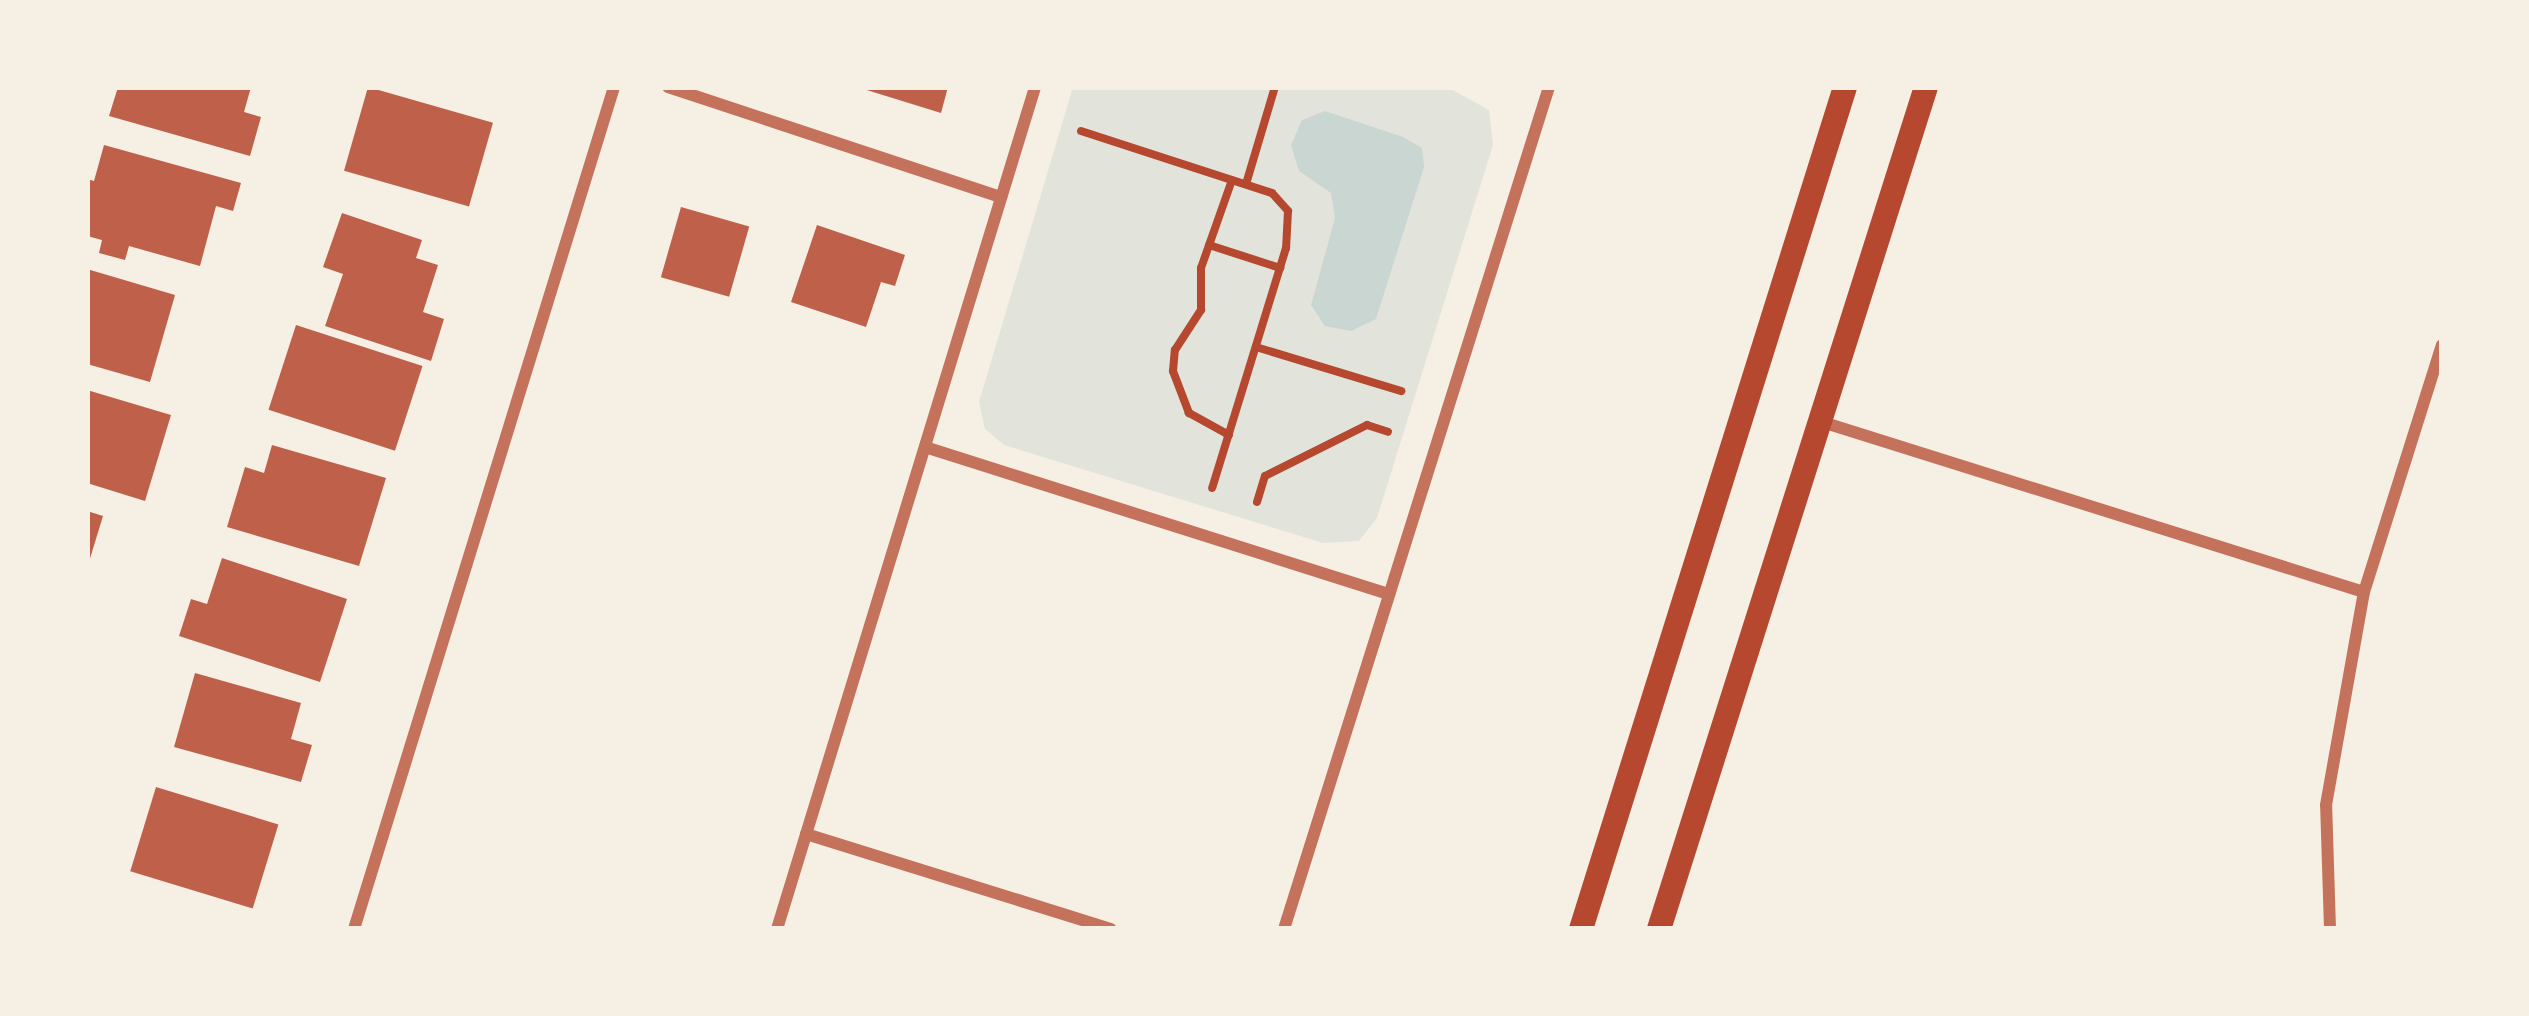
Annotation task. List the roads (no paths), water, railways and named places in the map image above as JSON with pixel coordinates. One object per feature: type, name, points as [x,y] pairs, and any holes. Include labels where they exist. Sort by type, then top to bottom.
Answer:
[{"type":"main road","points":[[1582,929],[1845,87]]},
{"type":"main road","points":[[1659,929],[1926,87]]},
{"type":"street","points":[[353,929],[614,87]]},
{"type":"street","points":[[668,87],[1001,197]]},
{"type":"street","points":[[777,929],[1035,87]]},
{"type":"street","points":[[1284,929],[1549,87]]},
{"type":"street","points":[[2330,929],[2326,805],[2364,592],[2442,345]]},
{"type":"street","points":[[1819,421],[2364,592]]},
{"type":"street","points":[[925,447],[1389,594]]},
{"type":"street","points":[[806,834],[1111,929]]}]
